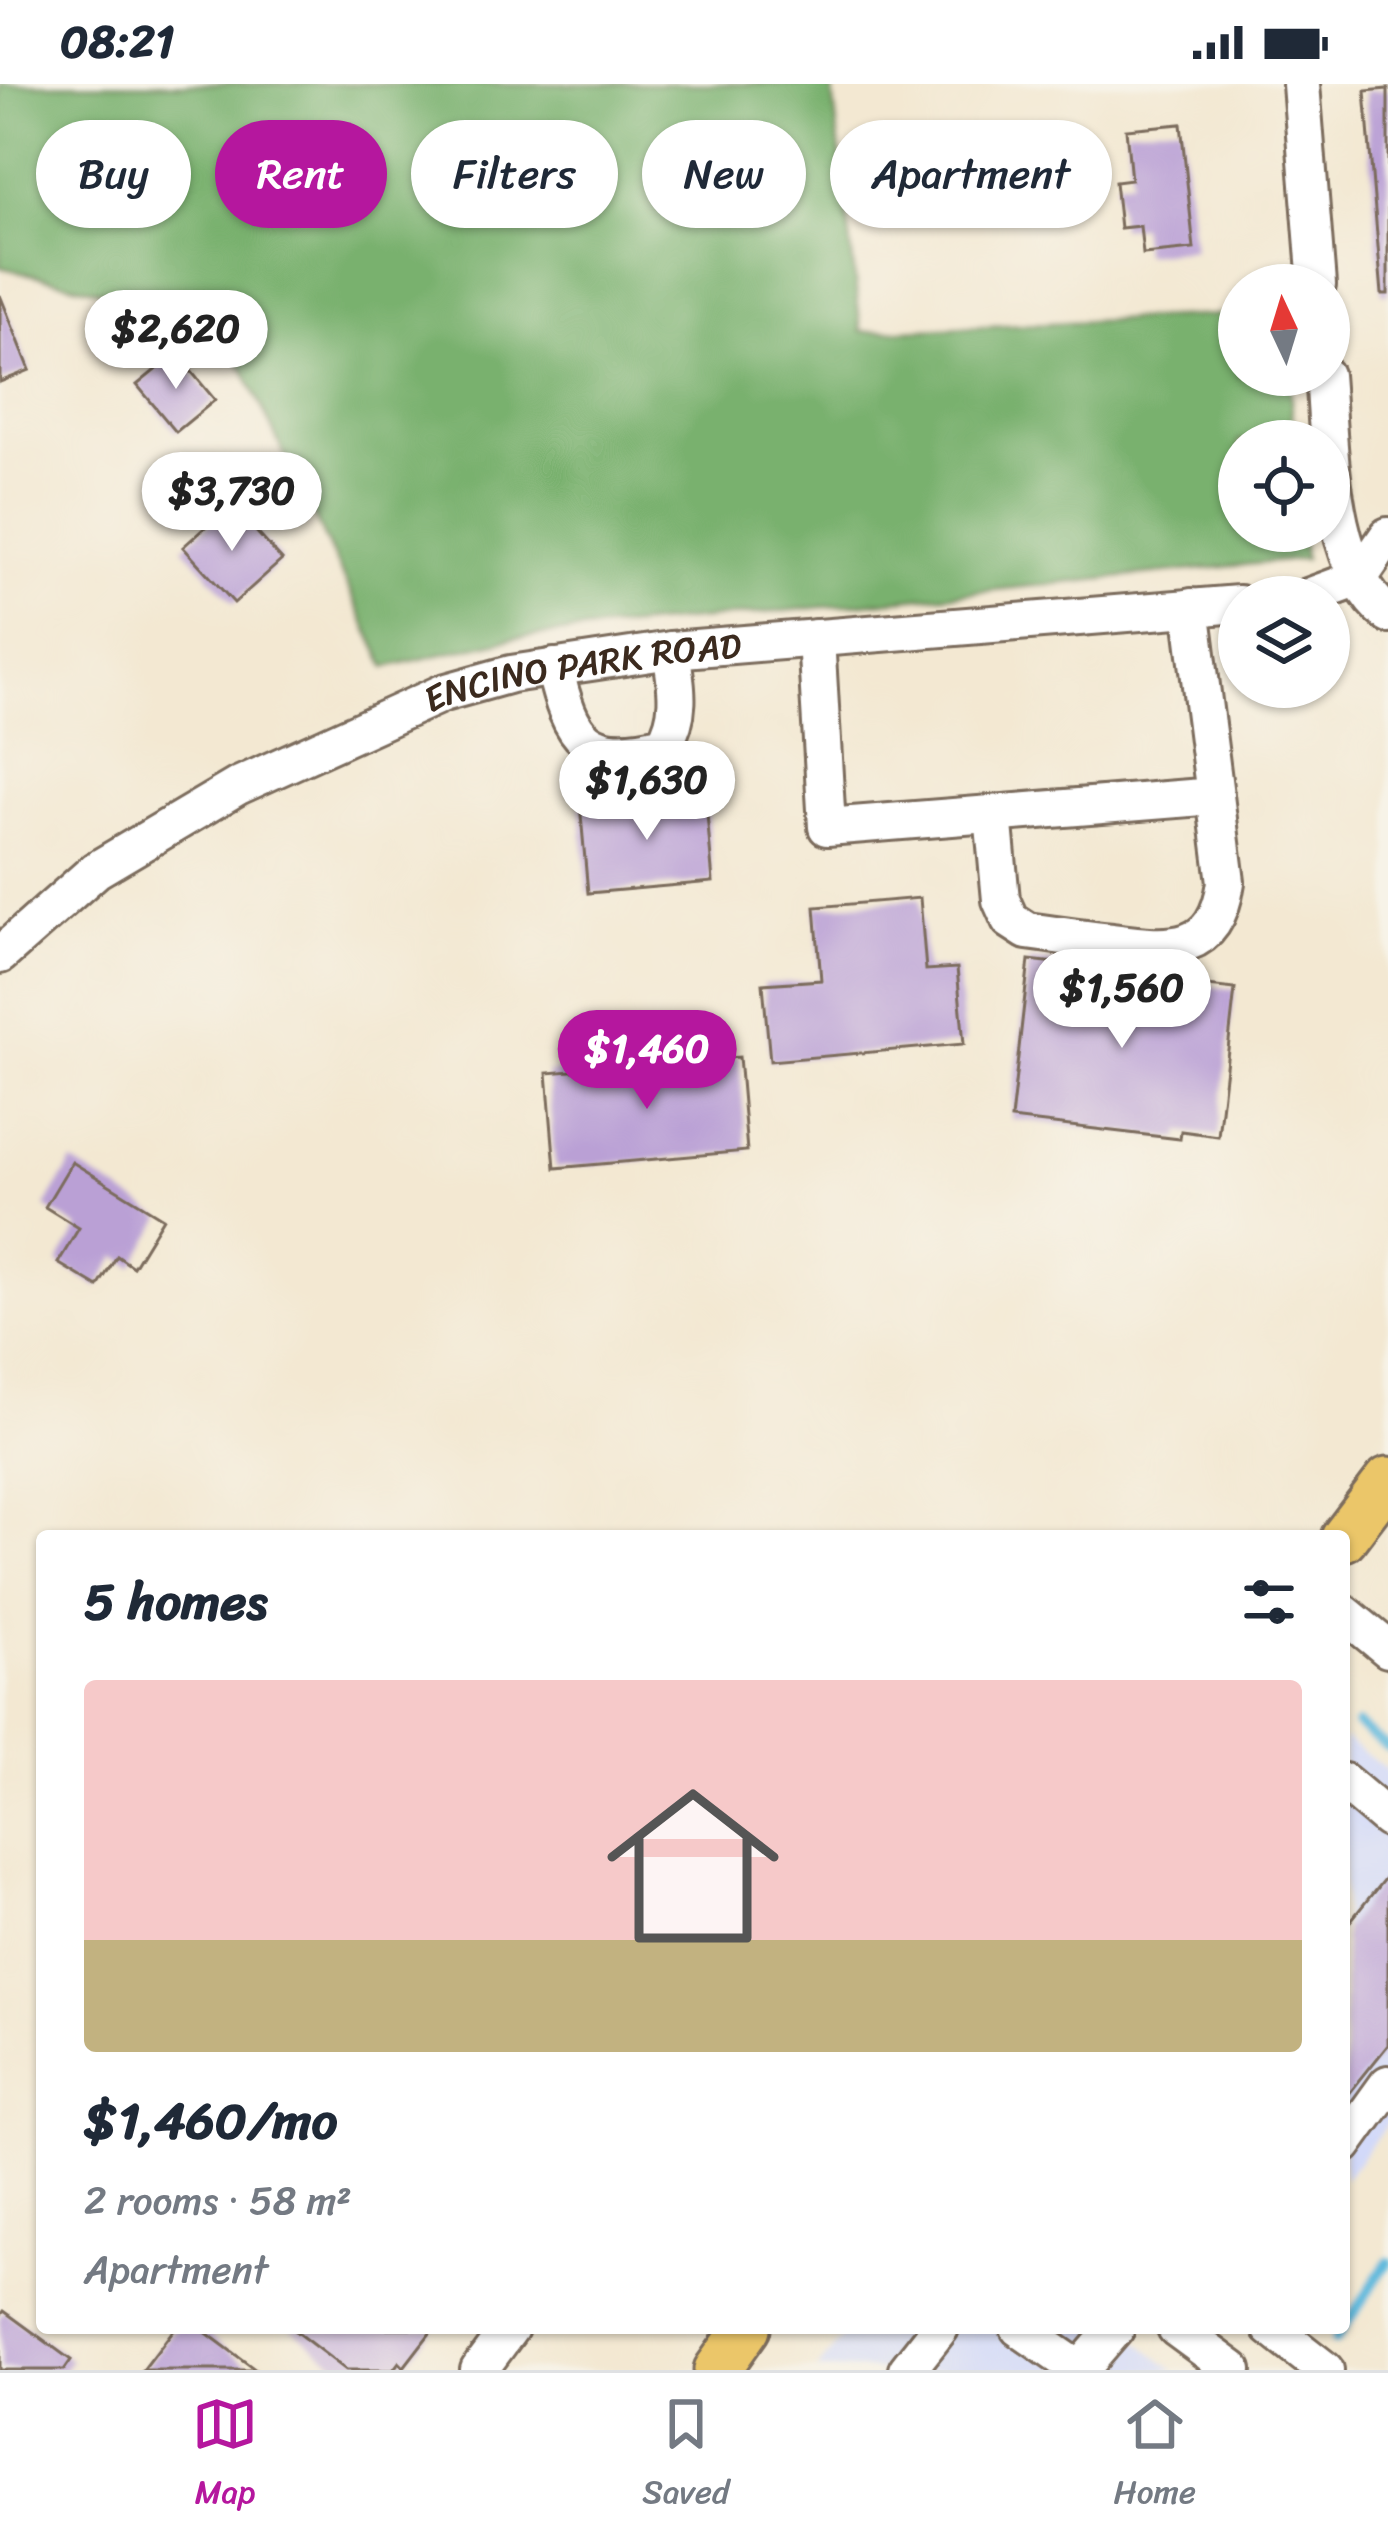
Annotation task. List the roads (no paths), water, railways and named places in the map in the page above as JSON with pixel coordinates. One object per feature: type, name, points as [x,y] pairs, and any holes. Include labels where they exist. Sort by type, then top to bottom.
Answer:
[{"type":"main road","points":[[1350,1530],[1388,1480]]},
{"type":"main road","points":[[717,2370],[743,2334]]},
{"type":"street","points":[[1300,84],[1315,264]]},
{"type":"street","points":[[1326,396],[1342,537],[1359,578],[1388,614]]},
{"type":"street","points":[[1350,581],[1359,578],[1388,536]]},
{"type":"street","name":"ENCINO PARK ROAD","points":[[0,955],[97,869],[238,786],[443,693],[554,667],[671,650],[1218,606]]},
{"type":"street","points":[[993,814],[1001,900],[1010,920],[1027,931],[1164,949],[1187,944],[1208,928],[1222,909],[1226,881],[1191,608]]},
{"type":"street","points":[[816,638],[827,827],[1215,796]]},
{"type":"street","points":[[554,667],[566,716],[584,739],[610,753],[635,751],[664,744],[675,727],[679,699],[671,650]]},
{"type":"street","points":[[1350,1618],[1388,1649]]},
{"type":"street","points":[[1350,1796],[1388,1819]]},
{"type":"street","points":[[1350,2138],[1388,2084]]},
{"type":"street","points":[[479,2370],[506,2334]]},
{"type":"street","points":[[908,2370],[935,2334]]},
{"type":"street","points":[[1028,2334],[1080,2370],[1111,2334]]},
{"type":"street","points":[[1184,2334],[1234,2370]]},
{"type":"street","points":[[1279,2334],[1324,2370]]},
{"type":"waterway","points":[[1357,1725],[1388,1748]]},
{"type":"waterway","points":[[1350,2318],[1388,2262]]},
{"type":"waterway","points":[[1335,2340],[1339,2334]]}]
